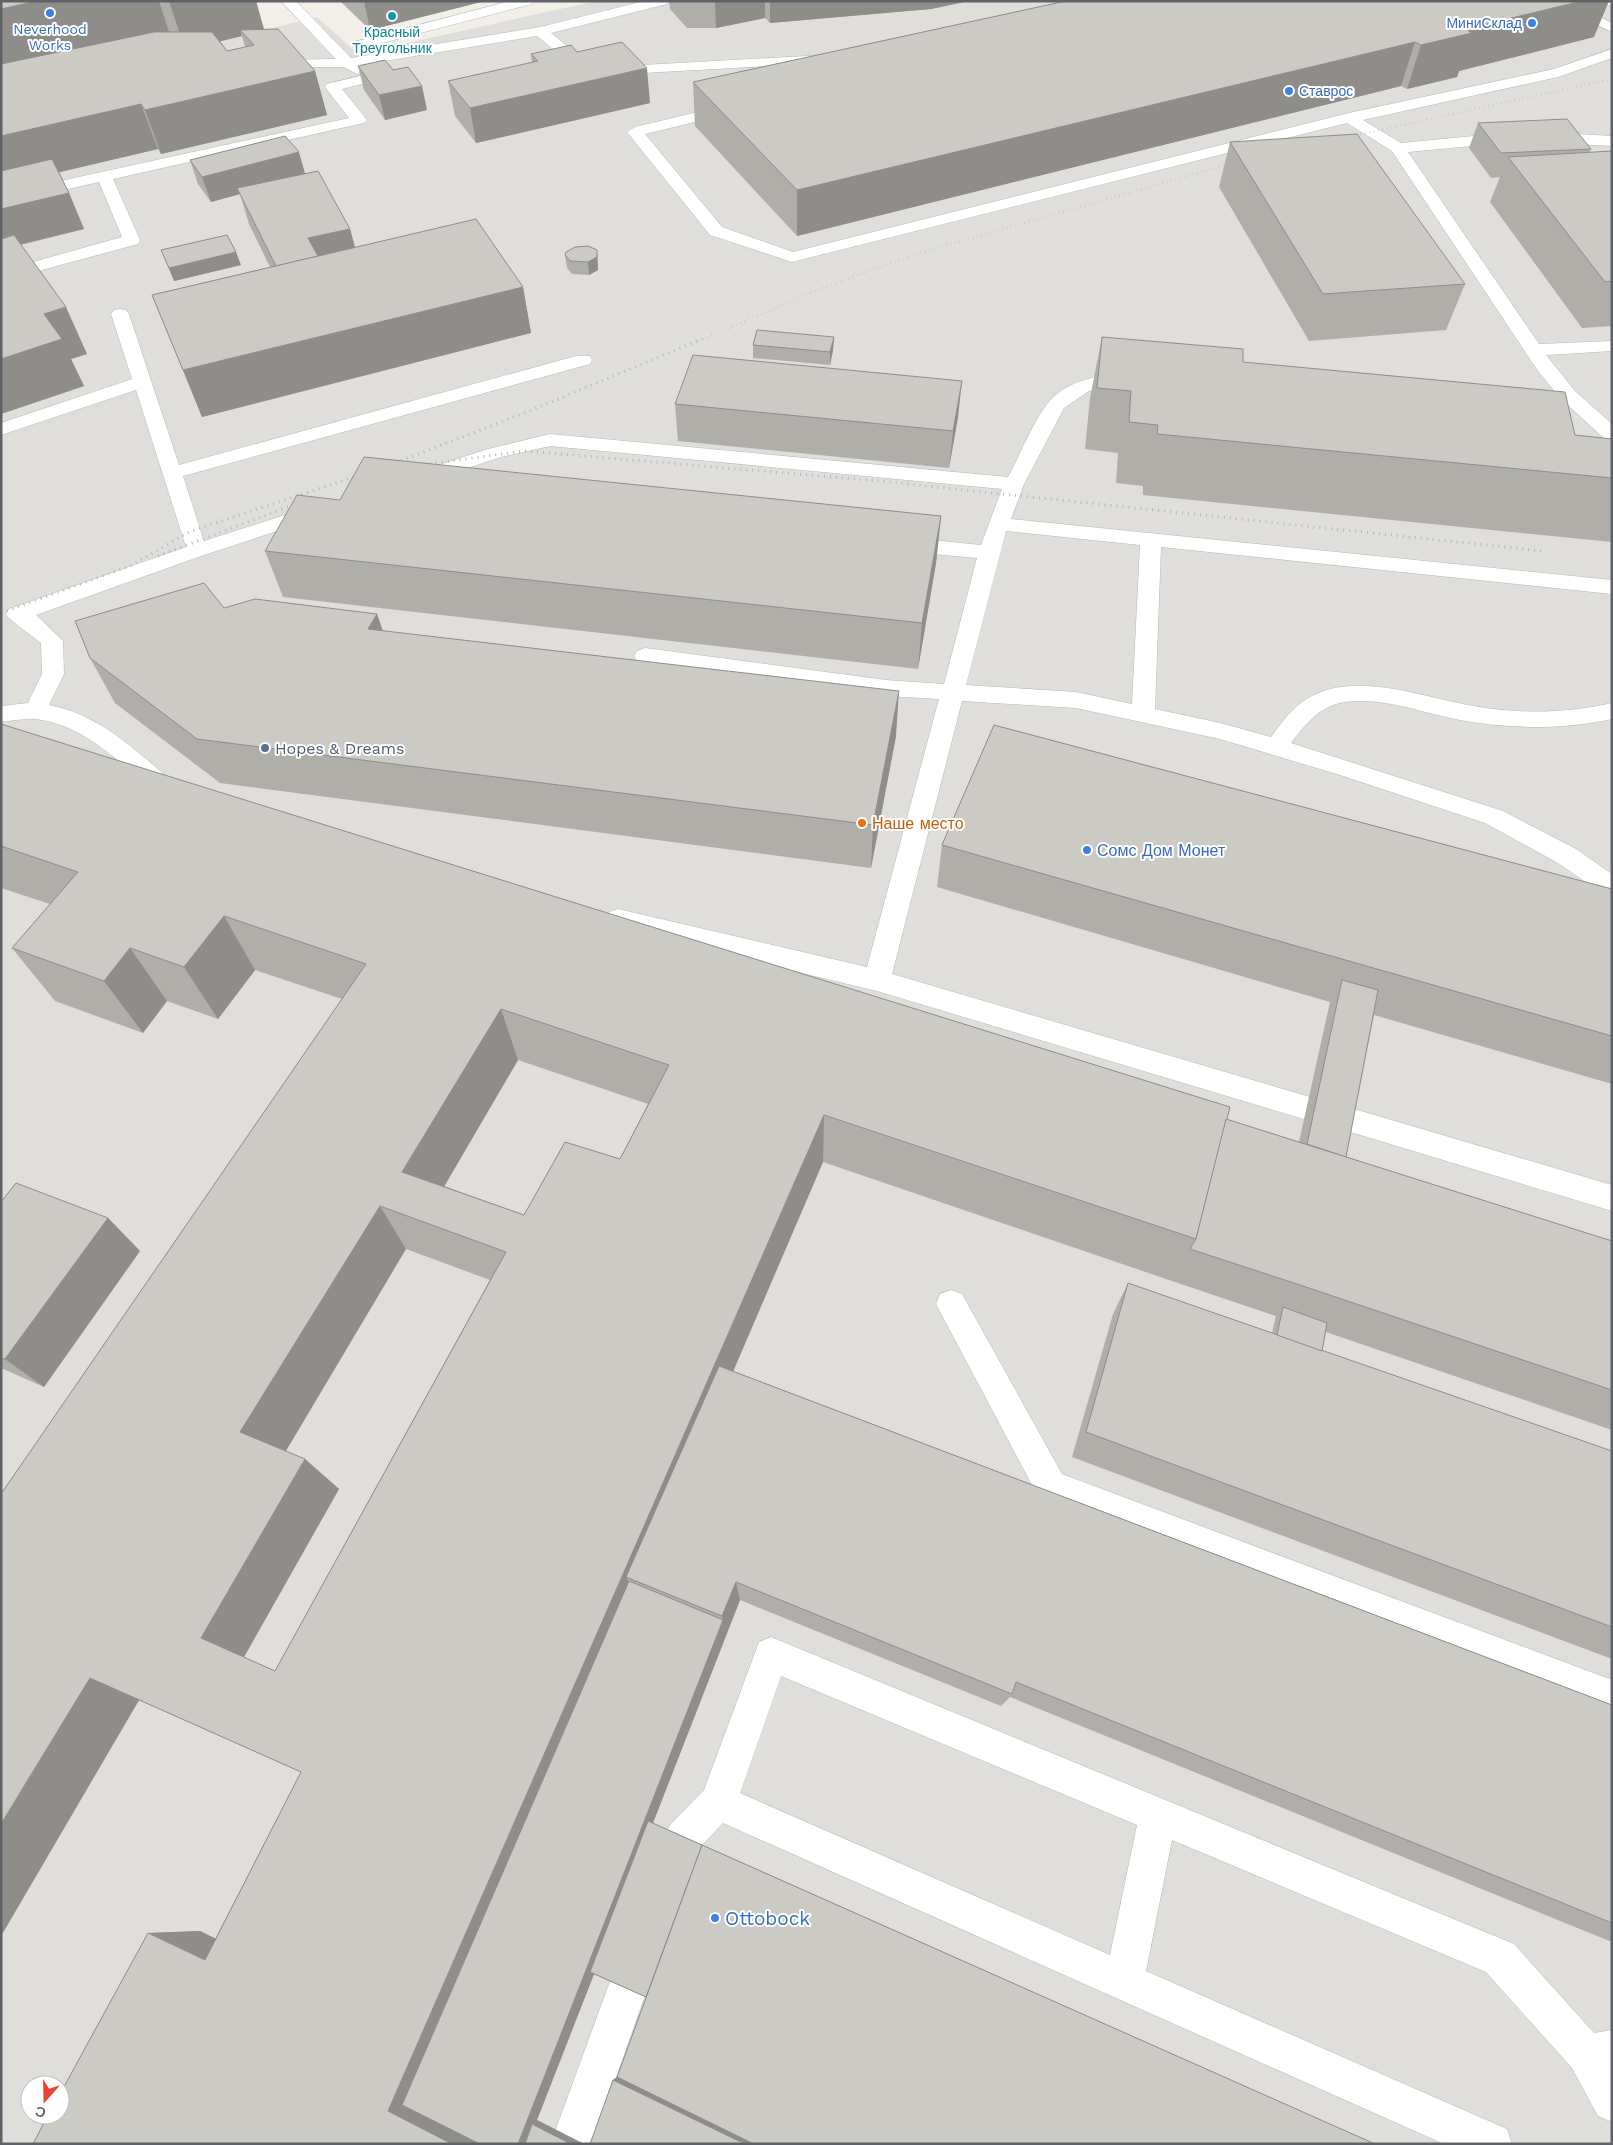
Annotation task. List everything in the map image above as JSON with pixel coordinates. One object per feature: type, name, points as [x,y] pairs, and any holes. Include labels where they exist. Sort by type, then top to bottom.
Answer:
[{"type":"lane","points":[[1,199],[358,120],[332,86],[373,82],[348,63],[288,1]]},
{"type":"lane","points":[[336,50],[527,1]]},
{"type":"lane","points":[[260,62],[348,63],[540,31],[662,1]]},
{"type":"lane","points":[[1555,1],[1612,28]]},
{"type":"lane","points":[[540,31],[568,54],[643,69],[834,59]]},
{"type":"lane","points":[[742,106],[635,132],[716,231],[792,257],[1349,118],[1558,73],[1612,53]]},
{"type":"lane","points":[[1349,118],[1398,148],[1533,350],[1568,395],[1612,435]]},
{"type":"lane","points":[[1398,148],[1525,136],[1612,141]]},
{"type":"lane","points":[[1,276],[132,240],[104,176]]},
{"type":"lane","points":[[120,314],[197,550]]},
{"type":"lane","points":[[1533,350],[1612,346]]},
{"type":"lane","points":[[172,473],[583,360]]},
{"type":"lane","points":[[877,980],[998,524],[1014,484],[1056,405],[1068,395],[1097,382],[1114,379],[1150,378]]},
{"type":"lane","points":[[1,429],[142,382]]},
{"type":"lane","points":[[399,484],[442,479],[495,453],[550,440],[1014,484]]},
{"type":"lane","points":[[9,610],[335,505]]},
{"type":"lane","points":[[998,524],[1612,587]]},
{"type":"lane","points":[[1143,713],[1151,539]]},
{"type":"lane","points":[[881,542],[990,553]]},
{"type":"lane","points":[[9,610],[31,622],[52,641],[54,674],[35,711]]},
{"type":"lane","points":[[645,656],[886,688],[1076,700],[1143,713],[1276,747],[1440,797],[1494,817],[1568,856],[1612,886]]},
{"type":"lane","points":[[1276,747],[1304,712],[1322,700],[1343,694],[1364,692],[1398,697],[1439,708],[1495,718],[1548,720],[1596,715],[1612,711]]},
{"type":"lane","points":[[1,714],[35,711],[74,719],[105,738],[178,800],[188,803]]},
{"type":"lane","points":[[595,914],[877,980],[1307,1108]]},
{"type":"lane","points":[[1344,1118],[1612,1198]]},
{"type":"lane","points":[[951,1304],[1051,1486],[1612,1698]]},
{"type":"lane","points":[[683,1838],[718,1802],[771,1654],[1500,1958],[1599,2052],[1612,2102]]},
{"type":"lane","points":[[718,1802],[1492,2144]]},
{"type":"lane","points":[[1124,1982],[1158,1816]]},
{"type":"lane","points":[[574,2137],[629,1984]]},
{"type":"shaded area","points":[[596,1],[1596,1],[1612,6],[1612,2144],[1,2144],[1,73],[185,50],[317,17],[358,54]]},
{"type":"building","points":[[1,1],[37,1],[1,9]]},
{"type":"building","points":[[1066,1],[1582,1],[1466,29],[1472,33],[1421,45],[1415,42],[797,190],[693,82]]},
{"type":"building","points":[[278,29],[315,71],[145,110],[141,104],[1,136],[1,64],[154,32],[212,32],[227,51],[254,45],[240,30]]},
{"type":"building","points":[[622,42],[647,68],[470,108],[448,81],[538,61],[531,54],[571,45],[577,52]]},
{"type":"building","points":[[385,60],[393,70],[408,67],[422,86],[379,95],[358,66]]},
{"type":"building","points":[[1567,119],[1591,149],[1501,153],[1478,123]]},
{"type":"building","points":[[1357,134],[1465,284],[1323,294],[1230,142]]},
{"type":"building","points":[[285,136],[299,152],[202,177],[190,160]]},
{"type":"building","points":[[1612,151],[1612,281],[1605,282],[1508,157]]},
{"type":"building","points":[[52,159],[69,193],[1,209],[1,171]]},
{"type":"building","points":[[318,171],[350,229],[308,238],[318,256],[276,266],[237,188]]},
{"type":"building","points":[[476,219],[523,287],[183,370],[152,295]]},
{"type":"building","points":[[14,235],[66,307],[44,314],[62,339],[1,359],[1,239]]},
{"type":"building","points":[[227,235],[236,252],[169,268],[161,250]]},
{"type":"building","points":[[588,246],[597,250],[597,257],[588,262],[570,261],[565,255],[566,252],[575,247]]},
{"type":"building","points":[[757,330],[834,337],[830,352],[753,345]]},
{"type":"building","points":[[1102,337],[1243,349],[1243,362],[1565,392],[1575,435],[1612,439],[1612,478],[1157,434],[1158,425],[1129,422],[1131,391],[1097,388]]},
{"type":"building","points":[[693,355],[962,381],[953,431],[675,404]]},
{"type":"building","points":[[364,457],[941,516],[922,623],[265,551],[297,495],[340,500]]},
{"type":"building","points":[[204,583],[224,608],[255,599],[377,614],[368,629],[899,691],[873,825],[197,739],[90,658],[75,621]]},
{"type":"building","points":[[1,724],[1230,1107],[1196,1239],[824,1115],[388,2111],[452,2144],[33,2144],[43,2125],[70,2125],[70,2076],[148,1933],[205,1960],[301,1772],[90,1678],[1,1824],[1,1494],[366,964],[224,916],[184,967],[130,948],[104,981],[12,948],[78,872],[1,846]],"holes":[[[501,1009],[669,1065],[620,1159],[565,1142],[524,1215],[402,1172]],[[380,1206],[506,1252],[275,1671],[201,1638],[305,1459],[240,1432]]]},
{"type":"building","points":[[994,725],[1612,889],[1612,1036],[942,845]]},
{"type":"building","points":[[1342,980],[1378,990],[1346,1157],[1307,1144]]},
{"type":"building","points":[[1226,1119],[1612,1241],[1612,1390],[1190,1249],[1196,1239]]},
{"type":"building","points":[[16,1183],[108,1218],[5,1359],[1,1358],[1,1202]]},
{"type":"building","points":[[1128,1283],[1612,1451],[1612,1627],[1086,1432]]},
{"type":"building","points":[[1283,1307],[1327,1323],[1322,1351],[1277,1335]]},
{"type":"building","points":[[719,1366],[1612,1705],[1612,1923],[1016,1682],[1012,1694],[736,1582],[722,1616],[626,1577]]},
{"type":"building","points":[[629,1581],[723,1620],[518,2144],[480,2144],[402,2105]]},
{"type":"building","points":[[648,1821],[702,1845],[646,1997],[590,1972]]},
{"type":"building","points":[[702,1845],[1375,2144],[754,2144],[617,2077]]},
{"type":"building","points":[[613,2080],[745,2144],[590,2144]]},
{"type":"building","points":[[532,2124],[571,2144],[525,2144]]},
{"type":"railway","points":[[1343,138],[1612,79]]},
{"type":"railway","points":[[699,341],[817,290],[914,255],[1238,161]]},
{"type":"railway","points":[[390,465],[527,412],[702,339]]},
{"type":"railway","points":[[412,466],[525,451],[880,481],[1542,551]]},
{"type":"railway","points":[[1,613],[130,566],[191,531],[366,473]]},
{"type":"railway","points":[[158,556],[298,503]]},
{"type":"place","name":"Neverhood Works","points":[[50,13]]},
{"type":"place","name":"Красный Треугольник","points":[[392,16]]},
{"type":"place","name":"МиниСклад","points":[[1532,23]]},
{"type":"place","name":"Ставрос","points":[[1289,91]]},
{"type":"place","name":"Hopes & Dreams","points":[[265,748]]},
{"type":"place","name":"Наше место","points":[[862,823]]},
{"type":"place","name":"Сомс Дом Монет","points":[[1087,850]]},
{"type":"place","name":"Ottobock","points":[[715,1918]]}]
